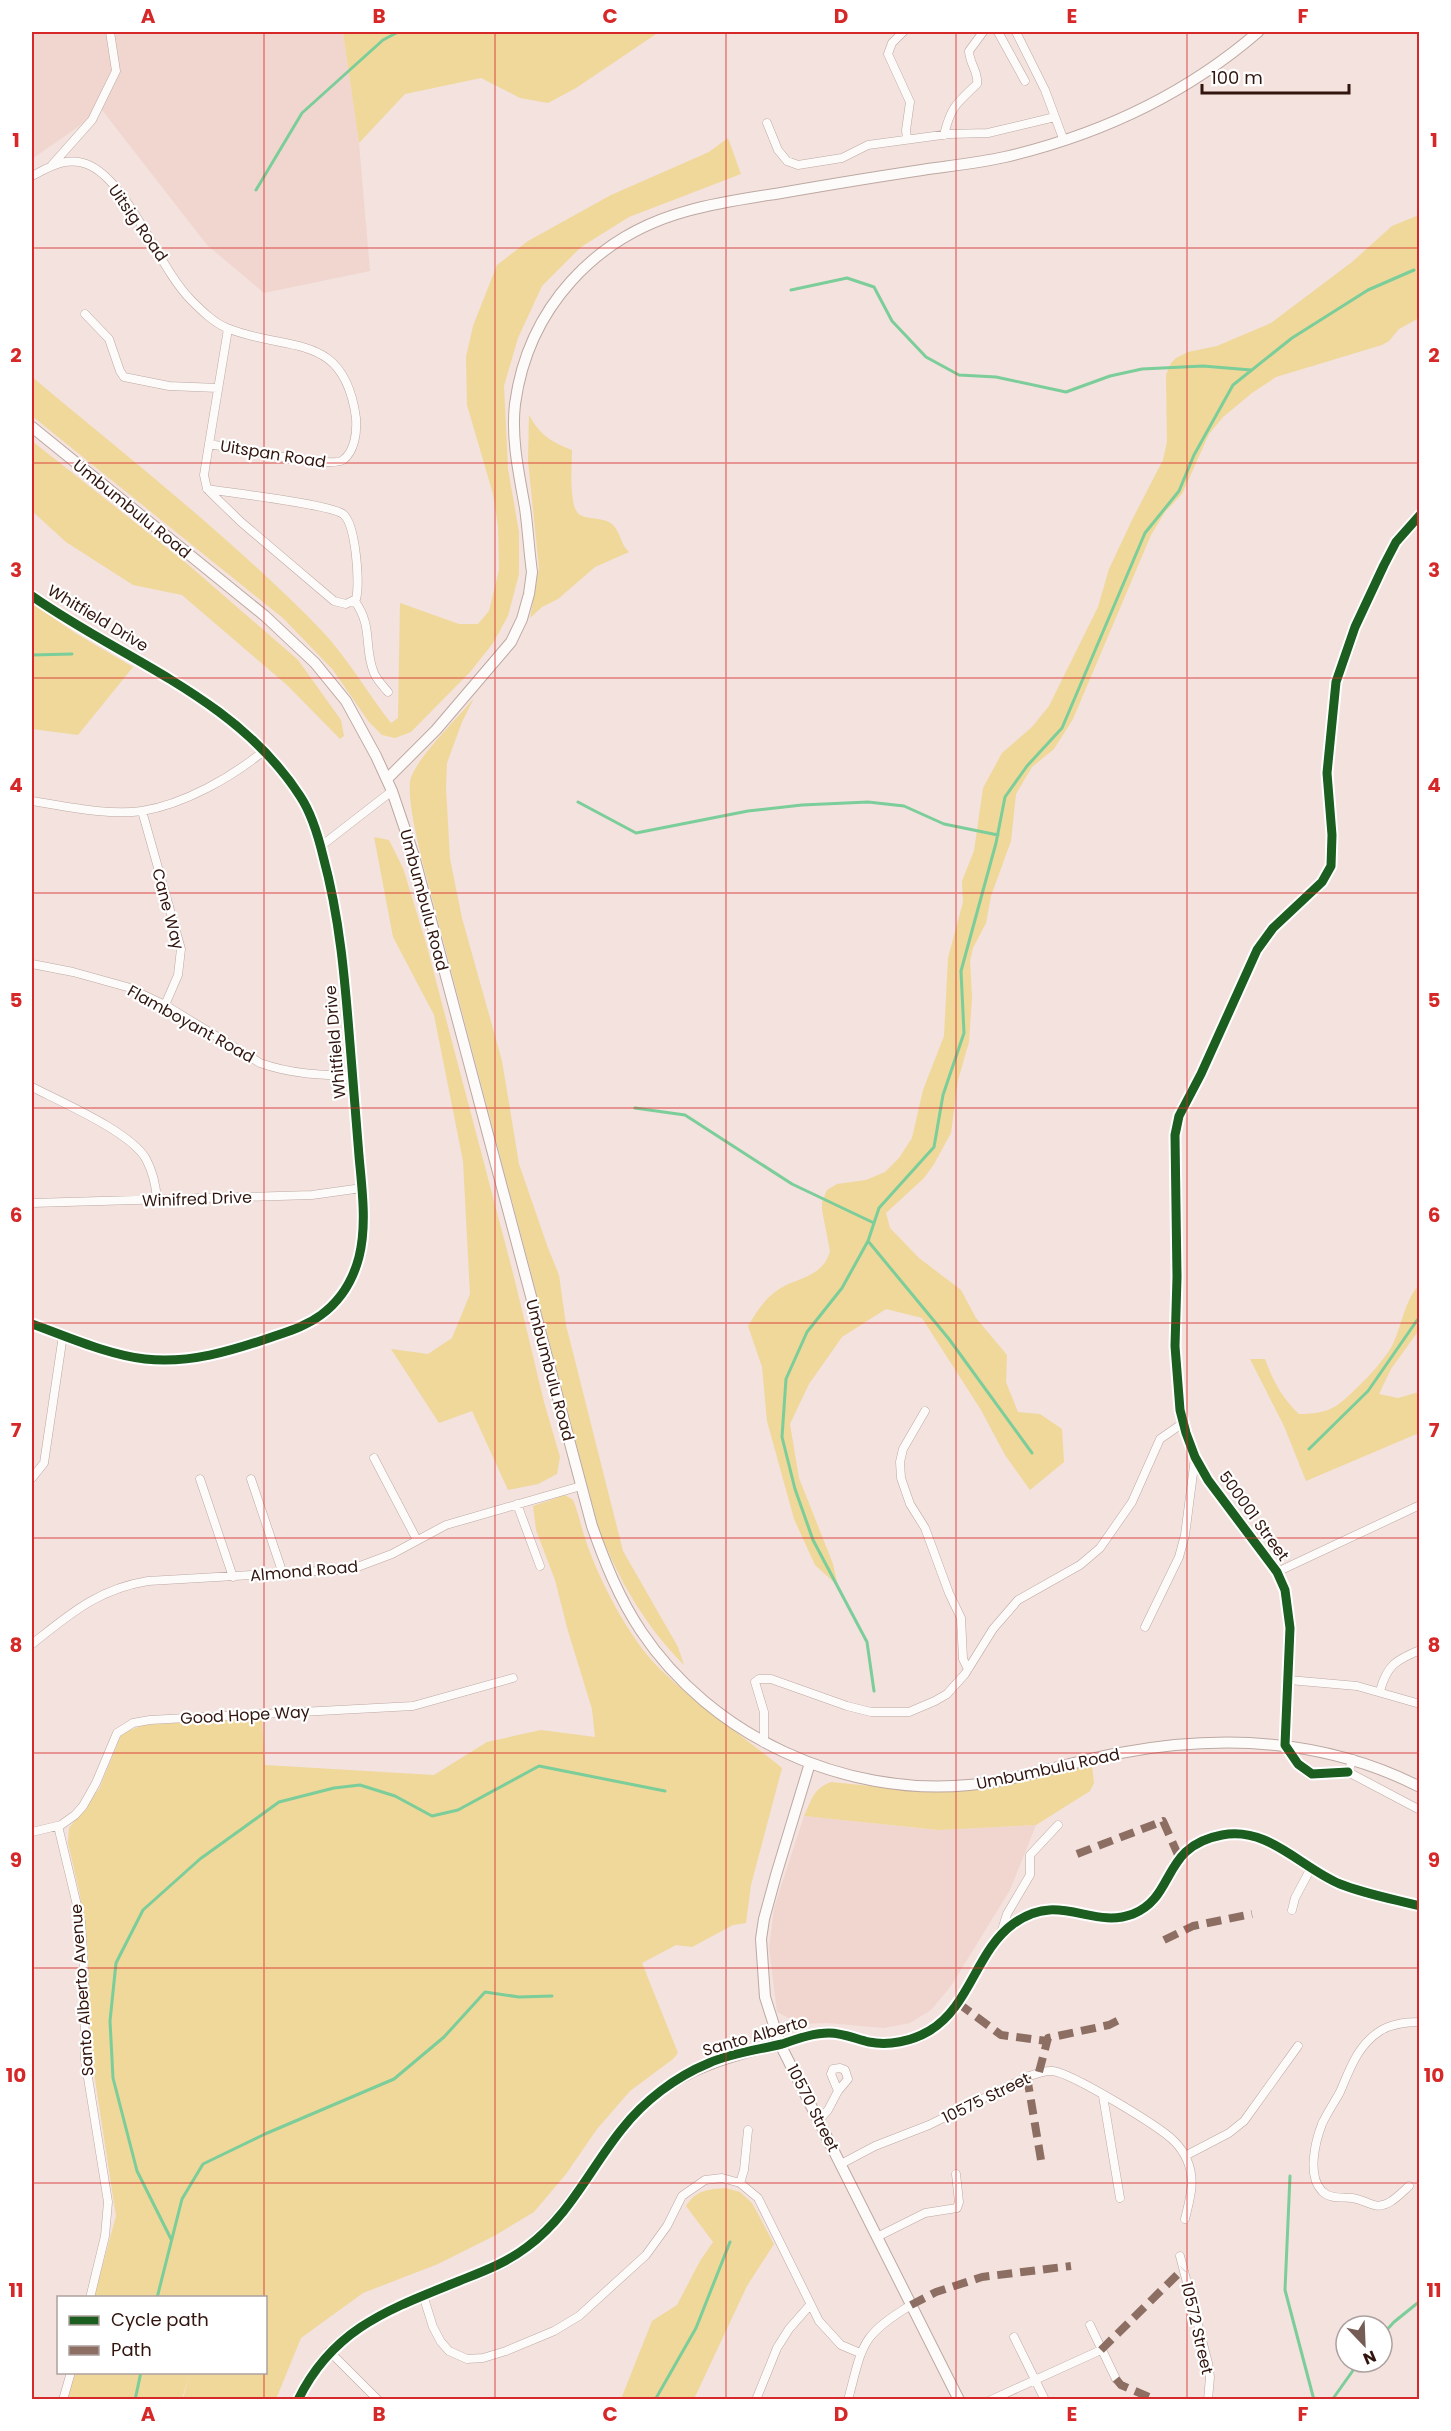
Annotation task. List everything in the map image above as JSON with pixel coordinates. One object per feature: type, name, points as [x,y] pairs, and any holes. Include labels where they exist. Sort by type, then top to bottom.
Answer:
[{"type":"main road","points":[[387,779],[415,753],[500,657],[511,642],[522,619],[529,594],[531,572],[513,428],[515,403],[529,348],[549,309],[572,278],[612,244],[640,228],[687,211],[790,191],[1002,157],[1064,141],[1135,114],[1165,99],[1238,49],[1258,32]]},
{"type":"main road","name":"Umbumbulu Road","points":[[32,427],[288,636],[315,663],[346,701],[387,779],[414,856],[592,1526],[614,1584],[640,1630],[682,1680],[742,1730],[764,1743],[810,1763],[870,1779],[938,1787],[997,1781],[1118,1753],[1177,1745],[1251,1742],[1285,1745],[1353,1759],[1419,1787]]},
{"type":"main road","name":"10570 Street","points":[[810,1763],[764,1919],[761,1939],[765,1997],[780,2044],[958,2400]]},
{"type":"main road","name":"Santo Alberto","points":[[298,2400],[306,2382],[329,2351],[360,2326],[376,2316],[423,2295],[501,2264],[543,2235],[568,2208],[621,2130],[636,2113],[664,2089],[709,2063],[780,2044]]},
{"type":"street","points":[[52,165],[92,120],[116,71],[110,32]]},
{"type":"street","points":[[903,32],[892,43],[888,54],[910,102],[906,129],[907,139]]},
{"type":"street","points":[[944,135],[949,114],[961,98],[977,84],[978,77],[969,51],[983,32]]},
{"type":"street","points":[[998,32],[1025,81]]},
{"type":"street","points":[[1016,32],[1034,65],[1064,141]]},
{"type":"street","points":[[767,123],[778,150],[787,161],[798,165],[842,158],[868,145],[944,135],[988,134],[1055,117]]},
{"type":"street","name":"Uitsig Road","points":[[32,176],[52,165],[69,161],[81,162],[102,174],[122,197],[175,279],[197,306]]},
{"type":"street","name":"Uitspan Road","points":[[197,306],[228,328],[309,348],[324,356],[337,368],[345,382],[355,412],[357,432],[345,459],[336,463],[312,462],[209,444],[204,475],[207,489]]},
{"type":"street","points":[[85,314],[109,339],[120,371],[124,376],[180,387],[218,388]]},
{"type":"street","points":[[209,444],[228,328]]},
{"type":"street","points":[[207,489],[308,505],[342,514],[349,521],[353,536],[357,594],[354,600],[346,604],[334,601],[229,511],[207,489]]},
{"type":"street","name":"500001 Street","points":[[1285,1745],[1290,1628],[1285,1590],[1277,1572],[1208,1480],[1195,1457],[1183,1423],[1176,1380],[1174,1326],[1177,1277],[1175,1144],[1177,1122],[1262,943],[1273,928],[1322,882],[1331,867],[1332,835],[1327,773],[1336,682],[1355,627],[1384,565],[1396,542],[1419,515]]},
{"type":"street","name":"Whitfield Drive","points":[[32,596],[201,698],[265,750],[303,799],[321,846],[340,939],[362,1188],[362,1236],[359,1257],[352,1277],[338,1299],[323,1314],[298,1328],[232,1350],[171,1361],[141,1359],[32,1324]]},
{"type":"street","points":[[354,600],[365,617],[370,660],[374,673],[388,692]]},
{"type":"street","points":[[32,801],[100,810],[141,811],[188,796],[223,779],[265,750]]},
{"type":"street","points":[[321,846],[392,791]]},
{"type":"street","name":"Cane Way","points":[[141,811],[180,949],[178,975],[165,1005]]},
{"type":"street","name":"Flamboyant Road","points":[[32,964],[117,983],[165,1005],[260,1063],[303,1074],[352,1076]]},
{"type":"street","points":[[32,1087],[122,1135],[138,1148],[146,1158],[156,1184],[157,1200]]},
{"type":"street","name":"Winifred Drive","points":[[32,1203],[312,1195],[362,1188]]},
{"type":"street","points":[[32,1478],[44,1463],[63,1335]]},
{"type":"street","points":[[925,1410],[903,1449],[900,1462],[901,1478],[910,1504],[929,1536],[949,1593],[961,1618],[963,1659],[968,1669]]},
{"type":"street","points":[[764,1743],[764,1712],[755,1682],[759,1678],[771,1679],[847,1706],[872,1712],[909,1712],[947,1694],[968,1669],[993,1629],[1018,1600],[1080,1565],[1100,1548],[1132,1502],[1160,1439],[1183,1423]]},
{"type":"street","points":[[1145,1627],[1179,1557],[1185,1535],[1195,1457]]},
{"type":"street","points":[[374,1458],[417,1540]]},
{"type":"street","points":[[200,1479],[232,1577]]},
{"type":"street","points":[[251,1479],[282,1574]]},
{"type":"street","name":"Almond Road","points":[[32,1644],[81,1606],[110,1590],[148,1581],[352,1569],[382,1559],[453,1522],[581,1486]]},
{"type":"street","points":[[517,1504],[540,1566]]},
{"type":"street","points":[[1277,1572],[1419,1505]]},
{"type":"street","points":[[1380,1691],[1390,1667],[1405,1656],[1419,1650]]},
{"type":"street","name":"Good Hope Way","points":[[32,1832],[58,1826],[83,1806],[117,1733],[133,1723],[150,1720],[412,1706],[513,1678]]},
{"type":"street","points":[[1289,1680],[1342,1684],[1380,1691],[1419,1704]]},
{"type":"street","points":[[1285,1745],[1299,1764],[1312,1774],[1348,1772],[1419,1810]]},
{"type":"street","points":[[1348,1772],[1353,1759]]},
{"type":"street","points":[[1001,1935],[1007,1914],[1030,1875],[1030,1855],[1058,1825]]},
{"type":"street","name":"Santo Alberto Avenue","points":[[58,1826],[81,1922],[85,2059],[108,2202],[105,2236],[90,2296]]},
{"type":"street","name":"Santo Alberto","points":[[780,2044],[826,2033],[872,2043],[894,2043],[920,2036],[942,2022],[958,2003],[1001,1935],[1015,1922],[1043,1911],[1063,1909],[1111,1918],[1120,1918],[1141,1910],[1156,1898],[1173,1865],[1187,1850],[1202,1840],[1223,1834],[1247,1834],[1259,1837],[1340,1884],[1419,1906]]},
{"type":"street","points":[[1292,1910],[1295,1898],[1311,1868]]},
{"type":"street","points":[[1409,2187],[1387,2204],[1377,2206],[1363,2201],[1330,2196],[1317,2185],[1314,2172],[1318,2137],[1322,2124],[1341,2090],[1354,2057],[1380,2031],[1395,2025],[1419,2022]]},
{"type":"street","points":[[1185,2219],[1192,2185],[1185,2156],[1229,2133],[1244,2121],[1298,2046]]},
{"type":"street","name":"10575 Street","points":[[841,2164],[875,2146],[929,2125],[1039,2072],[1053,2071],[1066,2075],[1167,2135],[1185,2156]]},
{"type":"street","points":[[819,2120],[828,2110],[838,2091]]},
{"type":"street","points":[[1103,2096],[1120,2198]]},
{"type":"street","points":[[740,2183],[744,2170],[748,2130]]},
{"type":"street","points":[[877,2237],[925,2213],[957,2208],[959,2202],[956,2174]]},
{"type":"street","points":[[423,2295],[433,2327],[449,2351],[467,2359],[483,2358],[506,2351],[568,2324],[646,2254],[667,2226],[682,2196],[690,2188],[713,2178],[722,2178],[740,2183],[758,2198],[810,2305],[841,2345],[860,2353]]},
{"type":"street","name":"10572 Street","points":[[1180,2256],[1208,2363],[1210,2388],[1208,2400]]},
{"type":"street","points":[[756,2400],[777,2349],[789,2329],[810,2305]]},
{"type":"street","points":[[848,2400],[860,2353],[866,2341],[876,2328],[911,2305]]},
{"type":"street","points":[[1090,2325],[1116,2379]]},
{"type":"street","points":[[1014,2337],[1045,2400]]},
{"type":"street","points":[[991,2400],[1101,2350]]},
{"type":"street","points":[[329,2351],[378,2400]]},
{"type":"street","points":[[63,2400],[71,2374]]},
{"type":"shaded area","points":[[32,32],[343,32],[359,143],[370,271],[264,293],[207,245],[102,110],[32,159]]},
{"type":"shaded area","points":[[343,32],[659,32],[576,88],[548,103],[520,98],[481,78],[405,94],[359,143]]},
{"type":"shaded area","points":[[728,138],[741,174],[629,217],[581,247],[542,286],[518,338],[504,386],[508,469],[519,532],[519,574],[508,616],[493,643],[471,671],[411,732],[395,738],[382,735],[369,722],[333,670],[284,619],[32,416],[32,377],[181,501],[289,598],[323,632],[350,665],[391,723],[398,718],[400,603],[459,624],[478,624],[489,611],[499,570],[498,526],[493,494],[467,405],[466,357],[473,326],[497,265],[528,241],[611,195],[709,152]]},
{"type":"shaded area","points":[[1419,215],[1419,318],[1399,329],[1389,341],[1382,345],[1276,377],[1252,393],[1223,417],[1209,434],[1182,494],[1165,512],[1151,535],[1073,719],[1054,749],[1032,767],[1016,794],[1011,841],[991,896],[986,923],[973,948],[970,961],[972,997],[969,1042],[958,1080],[951,1133],[924,1178],[886,1213],[890,1228],[919,1258],[961,1290],[976,1318],[1007,1355],[1006,1382],[1018,1412],[1040,1414],[1062,1429],[1064,1462],[1030,1490],[1005,1455],[981,1410],[922,1318],[886,1309],[842,1337],[809,1384],[790,1424],[799,1478],[833,1564],[838,1586],[815,1565],[794,1519],[767,1421],[762,1367],[748,1326],[771,1296],[783,1287],[815,1272],[826,1260],[830,1251],[822,1202],[827,1190],[837,1184],[866,1180],[885,1172],[899,1158],[912,1138],[923,1090],[944,1036],[948,958],[963,902],[962,881],[974,851],[983,788],[1002,753],[1032,727],[1049,706],[1098,607],[1109,569],[1163,460],[1167,442],[1166,375],[1171,363],[1188,352],[1217,346],[1271,323],[1352,262],[1392,226]]},
{"type":"shaded area","points":[[529,415],[537,428],[547,437],[572,450],[572,495],[576,511],[584,517],[604,520],[612,524],[629,552],[595,567],[558,599],[542,607],[530,618],[539,568],[528,461]]},
{"type":"shaded area","points":[[32,441],[185,562],[298,660],[341,720],[344,736],[340,739],[288,686],[182,595],[133,585],[66,542],[32,511]]},
{"type":"shaded area","points":[[32,603],[75,633],[133,667],[78,735],[32,729]]},
{"type":"shaded area","points":[[474,698],[462,722],[447,763],[450,859],[462,918],[502,1061],[519,1164],[559,1275],[566,1325],[623,1551],[678,1647],[684,1665],[657,1634],[634,1602],[599,1530],[416,834],[410,791],[413,773],[427,751]]},
{"type":"shaded area","points":[[374,837],[389,840],[403,868],[426,943],[560,1457],[557,1474],[538,1484],[508,1490],[472,1411],[439,1423],[391,1349],[428,1354],[452,1338],[470,1294],[463,1161],[434,1015],[393,937]]},
{"type":"shaded area","points":[[1419,1285],[1419,1330],[1391,1369],[1379,1394],[1398,1398],[1419,1392],[1419,1433],[1306,1481],[1284,1426],[1250,1359],[1265,1359],[1279,1389],[1299,1414],[1318,1413],[1332,1408],[1359,1386],[1389,1351],[1410,1298]]},
{"type":"shaded area","points":[[565,1495],[573,1500],[597,1569],[615,1607],[637,1642],[661,1670],[690,1696],[782,1768],[751,1885],[746,1923],[733,1925],[692,1947],[676,1945],[642,1963],[678,2053],[630,2091],[597,2129],[566,2174],[534,2212],[494,2236],[438,2264],[363,2293],[301,2338],[276,2399],[183,2399],[189,2376],[182,2399],[66,2400],[74,2374],[267,2374],[267,2296],[94,2296],[116,2216],[91,2053],[88,1953],[80,1895],[68,1843],[69,1828],[99,1789],[122,1733],[144,1725],[262,1718],[265,1765],[434,1775],[487,1742],[541,1730],[595,1737],[592,1709],[555,1580],[536,1530],[533,1506]]},
{"type":"shaded area","points":[[1087,1764],[1092,1766],[1094,1783],[1090,1791],[1036,1825],[938,1830],[804,1816],[817,1791],[831,1782],[930,1792],[959,1790]]},
{"type":"shaded area","points":[[804,1816],[936,1830],[1036,1825],[1010,1890],[951,1986],[931,2010],[910,2023],[884,2028],[827,2023],[800,2024],[777,2012],[769,1948],[774,1908]]},
{"type":"shaded area","points":[[726,2188],[740,2192],[752,2203],[774,2244],[747,2286],[694,2399],[621,2399],[652,2321],[677,2305],[700,2261],[713,2242],[686,2206],[699,2194]]},
{"type":"waterway","points":[[256,190],[302,113],[383,40],[398,32]]},
{"type":"waterway","points":[[874,1691],[867,1642],[813,1540],[795,1489],[782,1437],[786,1379],[807,1332],[842,1288],[868,1241],[879,1208],[934,1147],[943,1095],[964,1033],[961,971],[996,843],[1005,797],[1027,766],[1062,728],[1145,533],[1179,491],[1194,455],[1233,385],[1292,338],[1368,290],[1414,270]]},
{"type":"waterway","points":[[791,290],[847,278],[874,287],[892,321],[926,357],[959,375],[996,377],[1066,392],[1110,376],[1142,369],[1203,366],[1251,370]]},
{"type":"waterway","points":[[32,655],[72,654]]},
{"type":"waterway","points":[[578,802],[636,833],[748,811],[802,805],[868,802],[904,806],[944,824],[998,835]]},
{"type":"waterway","points":[[635,1108],[685,1115],[792,1184],[874,1223]]},
{"type":"waterway","points":[[868,1241],[949,1339],[1032,1453]]},
{"type":"waterway","points":[[1309,1449],[1368,1391],[1420,1316]]},
{"type":"waterway","points":[[171,2239],[137,2171],[113,2078],[110,2021],[116,1963],[143,1910],[200,1859],[279,1802],[334,1788],[360,1785],[395,1796],[432,1816],[458,1810],[539,1766],[665,1791]]},
{"type":"waterway","points":[[158,2296],[182,2199],[203,2164],[265,2134],[394,2079],[444,2037],[485,1992],[519,1997],[552,1996]]},
{"type":"waterway","points":[[1290,2176],[1285,2290],[1314,2400]]},
{"type":"waterway","points":[[655,2400],[696,2328],[730,2242]]},
{"type":"waterway","points":[[1394,2322],[1420,2301]]},
{"type":"waterway","points":[[135,2400],[141,2374]]},
{"type":"waterway","points":[[1332,2400],[1350,2374]]},
{"type":"marked path","points":[[1077,1854],[1163,1821],[1179,1857]]},
{"type":"marked path","points":[[1164,1940],[1193,1926],[1252,1914]]},
{"type":"marked path","points":[[958,2003],[1001,2035],[1047,2041]]},
{"type":"marked path","points":[[1039,2072],[1048,2038],[1109,2025],[1123,2018]]},
{"type":"marked path","points":[[1027,2077],[1041,2160]]},
{"type":"marked path","points":[[911,2305],[936,2292],[982,2277],[1071,2266]]},
{"type":"marked path","points":[[1101,2350],[1183,2269]]},
{"type":"marked path","points":[[1116,2379],[1121,2385],[1156,2400]]},
{"type":"cycle path","points":[[1348,1772],[1312,1774],[1298,1764],[1285,1745],[1290,1628],[1285,1590],[1277,1572],[1208,1480],[1195,1457],[1186,1433],[1180,1410],[1175,1346],[1177,1277],[1175,1135],[1179,1116],[1201,1074],[1257,950],[1273,928],[1322,882],[1331,866],[1332,835],[1327,773],[1336,682],[1355,627],[1384,565],[1396,542],[1420,515]]},
{"type":"cycle path","points":[[32,596],[212,707],[244,732],[274,762],[304,803],[319,840],[338,926],[346,997],[363,1220],[356,1266],[345,1289],[334,1303],[309,1322],[257,1342],[194,1358],[145,1359],[102,1349],[32,1324]]},
{"type":"cycle path","points":[[298,2400],[312,2375],[328,2355],[366,2324],[410,2301],[503,2262],[527,2247],[555,2221],[631,2119],[650,2100],[684,2075],[736,2054],[811,2035],[834,2033],[869,2042],[884,2043],[900,2042],[922,2035],[943,2021],[954,2008],[1000,1935],[1030,1914],[1045,1910],[1060,1910],[1103,1918],[1118,1918],[1133,1914],[1147,1906],[1156,1896],[1178,1860],[1188,1850],[1202,1841],[1222,1835],[1239,1834],[1254,1836],[1269,1842],[1340,1884],[1369,1894],[1420,1906]]}]
